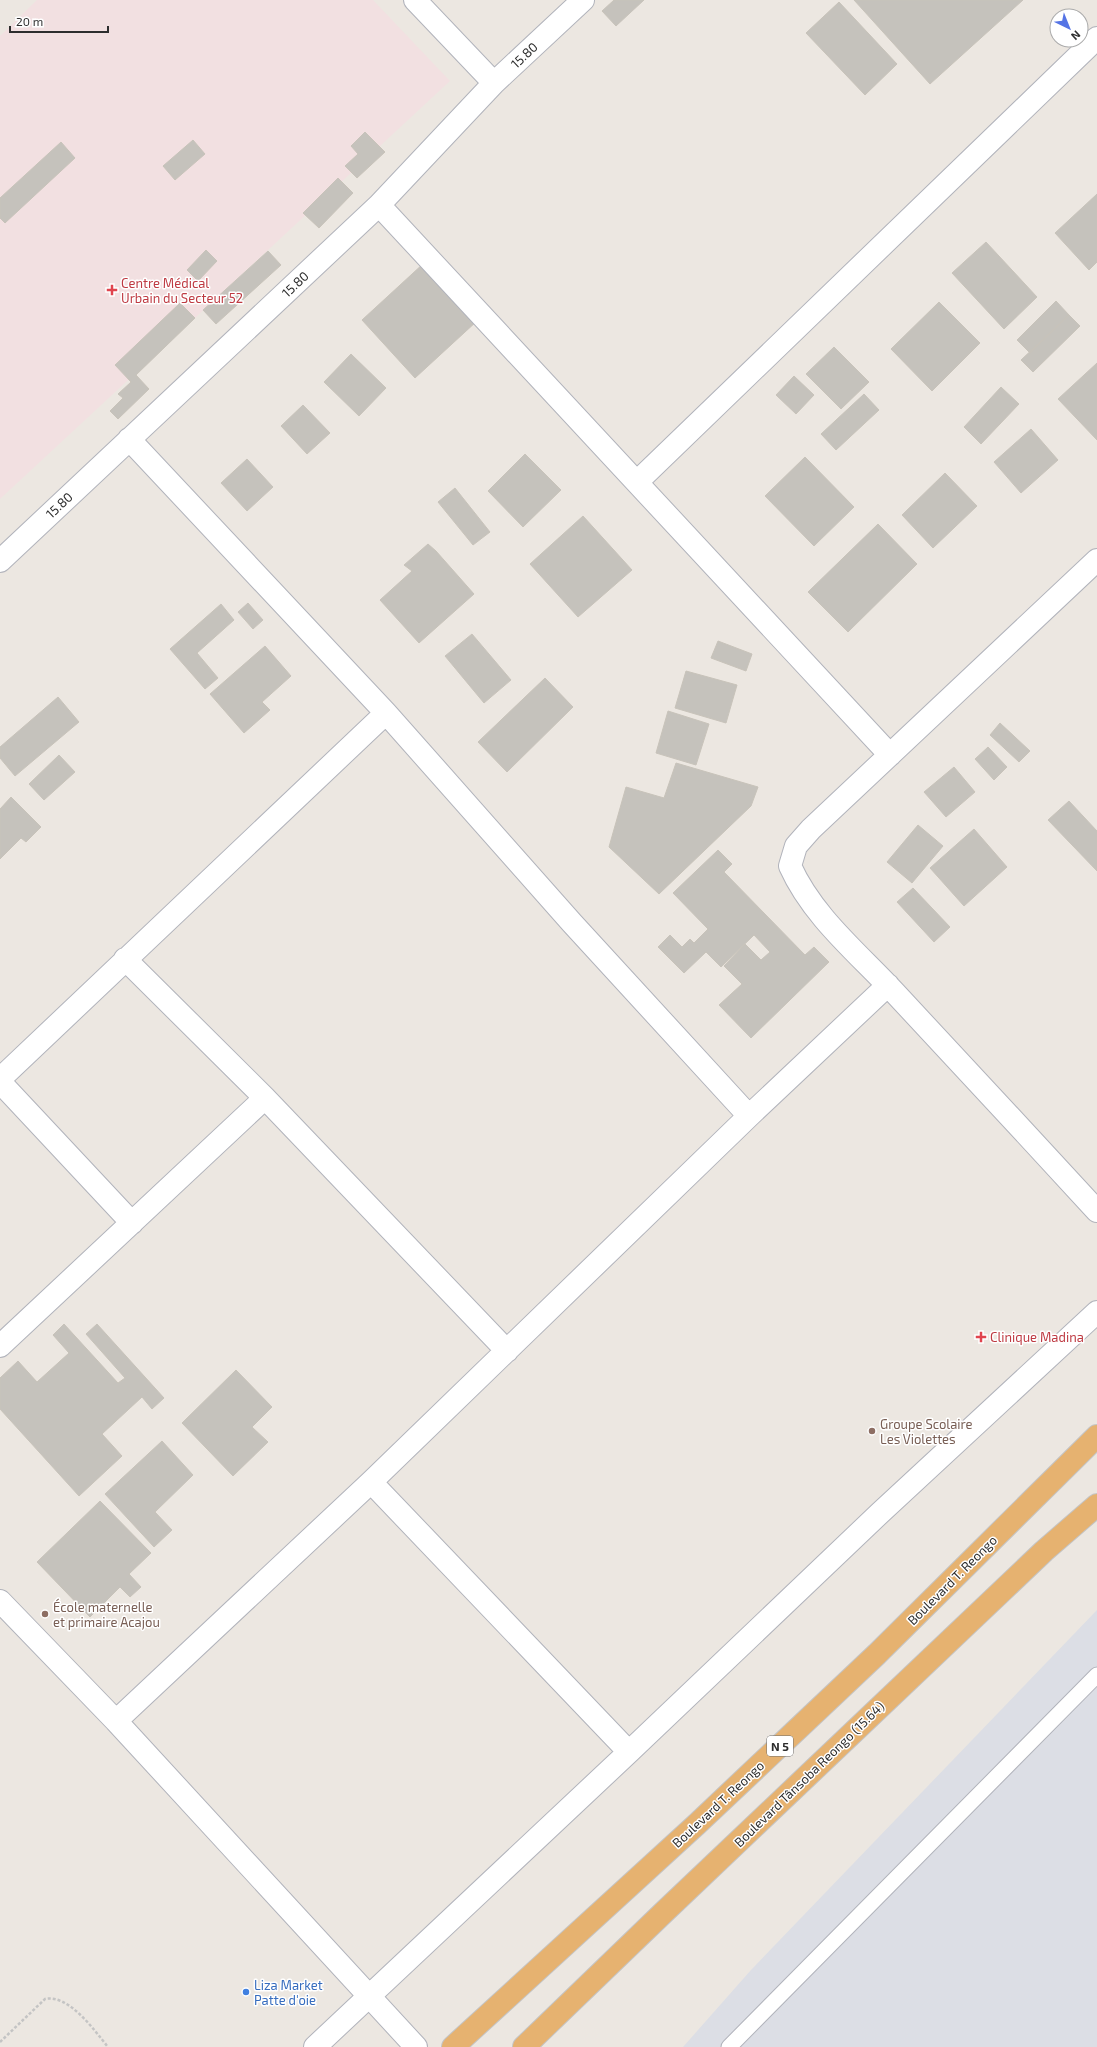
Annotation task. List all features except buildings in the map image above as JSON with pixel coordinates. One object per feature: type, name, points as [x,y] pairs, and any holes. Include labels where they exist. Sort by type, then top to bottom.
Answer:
[{"type":"highway","name":"Boulevard T. Reongo","points":[[453,2047],[697,1824],[877,1654],[1097,1436]]},
{"type":"highway","name":"Boulevard Tânsoba Reongo (15.64)","points":[[524,2047],[668,1907],[1044,1550],[1097,1505]]},
{"type":"street","points":[[415,0],[494,83]]},
{"type":"street","name":"15.80","points":[[0,560],[379,205],[494,83],[583,0]]},
{"type":"street","points":[[636,482],[1097,38]]},
{"type":"street","points":[[379,205],[890,755]]},
{"type":"street","points":[[130,439],[386,713],[572,923],[749,1116]]},
{"type":"street","points":[[1097,560],[811,829],[796,846],[790,866],[805,894],[828,924],[888,985],[1097,1211]]},
{"type":"street","points":[[132,1223],[0,1080],[125,959],[386,713]]},
{"type":"street","points":[[125,959],[265,1098],[507,1351]]},
{"type":"street","points":[[116,1721],[371,1482],[749,1116],[888,985]]},
{"type":"street","points":[[0,1346],[265,1098]]},
{"type":"street","points":[[315,2047],[371,1996],[880,1513],[1097,1312]]},
{"type":"street","points":[[371,1482],[629,1752]]},
{"type":"street","points":[[0,1601],[116,1721],[371,1996],[416,2047]]},
{"type":"lane","points":[[729,2047],[1097,1675]]},
{"type":"path","points":[[0,2042],[45,1999],[52,1998],[61,2000],[74,2009],[108,2047]]},
{"type":"shaded area","name":"Centre Médical Urbain du Secteur 52","points":[[37,0],[373,0],[450,81],[0,499],[0,36]]},
{"type":"shaded area","points":[[1097,1610],[1097,2047],[683,2047],[751,1970]]},
{"type":"place","name":"Centre Médical Urbain du Secteur 52","points":[[112,290]]},
{"type":"place","name":"Clinique Madina","points":[[981,1337]]},
{"type":"place","name":"Groupe Scolaire Les Violettes","points":[[872,1431]]},
{"type":"place","name":"École maternelle et primaire Acajou","points":[[45,1614]]},
{"type":"place","name":"Liza Market Patte d'oie","points":[[246,1992]]}]
